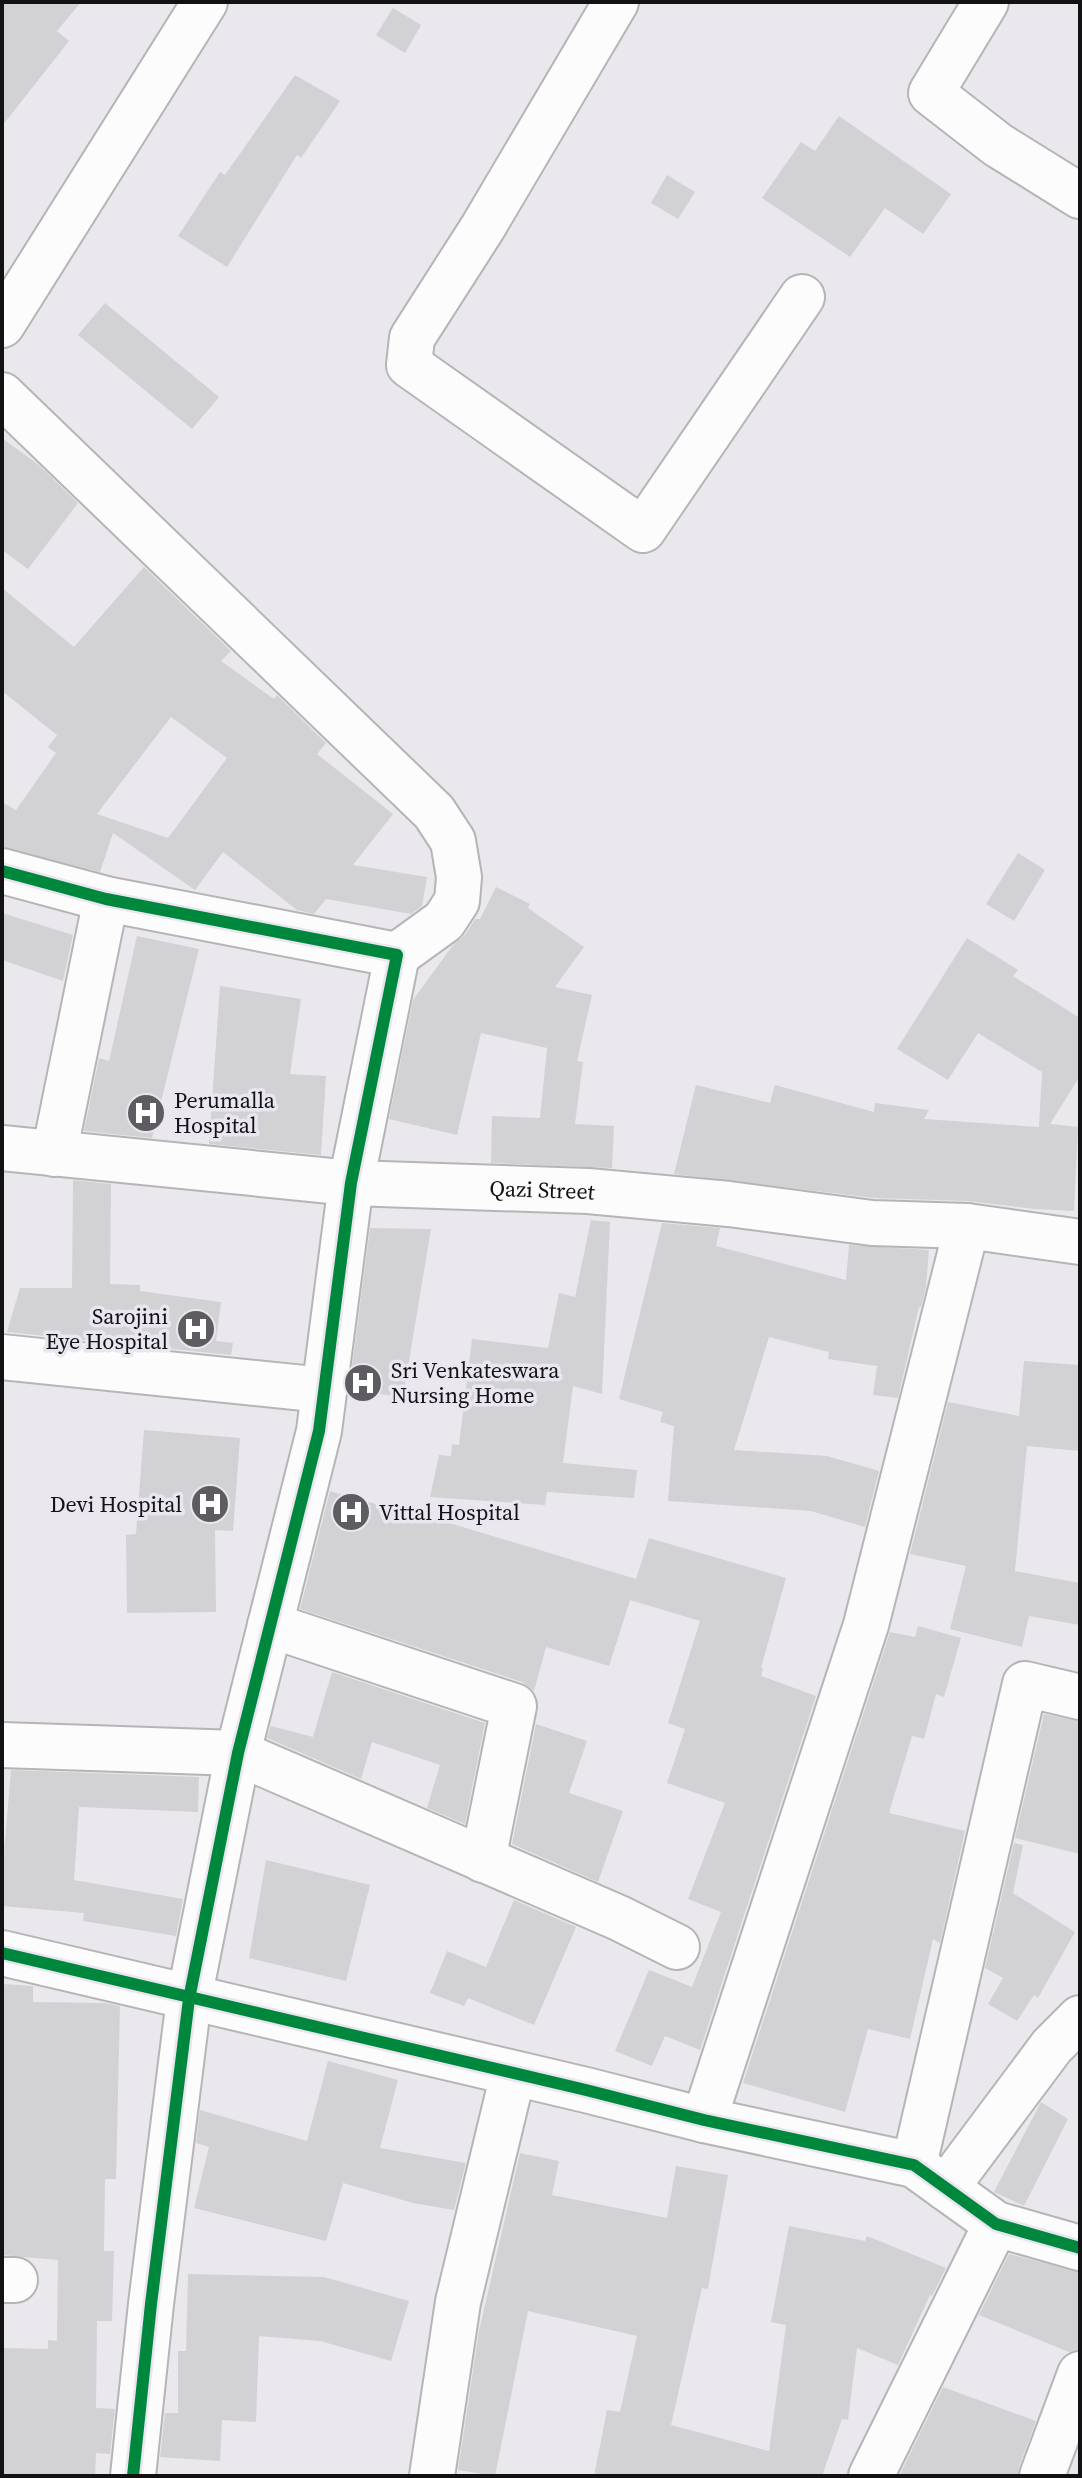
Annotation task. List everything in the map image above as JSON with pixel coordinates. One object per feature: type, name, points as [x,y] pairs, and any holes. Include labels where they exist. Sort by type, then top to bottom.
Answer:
[{"type":"street","points":[[2,325],[205,2]]},
{"type":"street","points":[[616,2],[483,227],[412,338],[409,365],[643,530],[802,297]]},
{"type":"street","points":[[986,2],[931,93],[998,145],[1080,196]]},
{"type":"street","points":[[2,395],[434,812],[453,841],[459,877],[457,901],[444,921],[397,955],[351,1183],[319,1431],[238,1753],[189,1999],[133,2476]]},
{"type":"street","points":[[2,871],[106,899],[397,955]]},
{"type":"street","points":[[54,1154],[106,899]]},
{"type":"street","name":"Qazi Street","points":[[2,1148],[351,1183],[588,1191],[729,1204],[872,1223],[967,1226],[1080,1242]]},
{"type":"street","points":[[704,2120],[866,1625],[967,1226]]},
{"type":"street","points":[[2,1357],[324,1390]]},
{"type":"street","points":[[270,1625],[514,1706],[483,1860]]},
{"type":"street","points":[[930,2176],[1025,1684],[1080,1697]]},
{"type":"street","points":[[2,1745],[238,1753],[619,1918],[677,1947]]},
{"type":"street","points":[[2,1953],[586,2090],[930,2176],[996,2224],[1080,2248]]},
{"type":"street","points":[[930,2176],[1080,2018]]},
{"type":"street","points":[[432,2476],[458,2302],[513,2074]]},
{"type":"street","points":[[871,2476],[996,2224]]},
{"type":"street","points":[[1042,2476],[1080,2374]]},
{"type":"building","points":[[2,2],[81,2],[57,31],[69,41],[2,126]]},
{"type":"building","points":[[393,8],[421,25],[405,53],[376,35]]},
{"type":"building","points":[[295,75],[340,101],[301,158],[297,155],[227,267],[178,236],[220,172],[225,175]]},
{"type":"building","points":[[839,116],[951,194],[923,234],[885,208],[850,257],[762,198],[801,142],[815,151]]},
{"type":"building","points":[[667,175],[695,192],[678,219],[651,203]]},
{"type":"building","points":[[105,303],[219,397],[192,429],[78,335]]},
{"type":"building","points":[[2,438],[40,466],[78,503],[28,569],[2,550]]},
{"type":"building","points":[[144,567],[231,651],[221,661],[274,699],[277,695],[326,743],[317,754],[393,814],[353,865],[427,877],[422,906],[411,914],[326,899],[314,914],[297,910],[223,852],[195,890],[113,833],[100,872],[2,847],[2,802],[16,810],[56,753],[48,747],[57,735],[2,691],[2,588],[74,647]],"holes":[[[171,717],[227,758],[168,838],[97,814]]]},
{"type":"building","points":[[1018,853],[1045,870],[1014,921],[986,904]]},
{"type":"building","points":[[496,887],[530,904],[528,908],[584,947],[555,987],[592,995],[577,1061],[583,1062],[575,1124],[614,1126],[612,1168],[491,1163],[492,1116],[540,1118],[547,1048],[481,1033],[457,1135],[389,1119],[413,1000],[453,945],[465,935],[475,919],[480,919]]},
{"type":"building","points":[[2,913],[73,935],[63,981],[2,960]]},
{"type":"building","points":[[137,936],[199,949],[152,1138],[84,1131],[99,1058],[109,1061]]},
{"type":"building","points":[[967,938],[1018,970],[1013,976],[1080,1018],[1080,1076],[1050,1124],[1078,1127],[1074,1211],[968,1201],[874,1198],[674,1174],[696,1085],[770,1103],[775,1085],[874,1112],[875,1103],[929,1110],[924,1119],[1039,1127],[1042,1072],[978,1033],[948,1080],[897,1049]]},
{"type":"building","points":[[220,986],[301,999],[290,1074],[326,1076],[321,1155],[209,1144]]},
{"type":"building","points":[[73,1180],[111,1184],[110,1284],[140,1285],[140,1291],[221,1302],[216,1341],[233,1343],[231,1355],[7,1332],[20,1288],[72,1288]]},
{"type":"building","points":[[591,1220],[610,1222],[602,1394],[573,1386],[563,1463],[637,1470],[634,1498],[547,1492],[545,1505],[430,1497],[439,1455],[451,1456],[452,1444],[459,1445],[472,1339],[548,1348],[559,1293],[575,1297]]},
{"type":"building","points":[[662,1223],[720,1228],[716,1246],[846,1280],[849,1245],[929,1250],[926,1287],[898,1398],[873,1395],[877,1366],[828,1359],[829,1352],[769,1337],[734,1450],[827,1456],[879,1471],[865,1527],[811,1511],[668,1501],[674,1426],[660,1422],[663,1412],[619,1399]]},
{"type":"building","points":[[370,1228],[431,1229],[403,1397],[349,1390]]},
{"type":"building","points":[[1024,1361],[1080,1365],[1080,1451],[1027,1446],[1015,1571],[1080,1583],[1080,1625],[1029,1616],[1022,1647],[950,1629],[966,1566],[910,1554],[948,1402],[1019,1416]]},
{"type":"building","points":[[144,1430],[240,1438],[233,1531],[215,1530],[216,1612],[127,1613],[126,1535],[136,1534]]},
{"type":"building","points":[[330,1491],[426,1516],[636,1579],[649,1538],[786,1578],[761,1676],[816,1696],[700,2050],[665,2036],[652,2066],[615,2051],[649,1970],[692,1987],[721,1912],[688,1899],[725,1803],[667,1783],[685,1729],[668,1723],[700,1621],[630,1600],[609,1666],[546,1647],[534,1691],[522,1682],[300,1609]]},
{"type":"building","points":[[918,1626],[961,1638],[944,1697],[936,1694],[924,1739],[912,1736],[889,1813],[965,1831],[940,1943],[933,1939],[910,2039],[868,2029],[845,2112],[743,2083],[890,1632],[915,1637]]},
{"type":"building","points":[[332,1672],[485,1723],[465,1824],[427,1808],[440,1765],[372,1742],[361,1779],[267,1738],[271,1726],[313,1737]]},
{"type":"building","points":[[1044,1714],[1080,1721],[1080,1854],[1015,1838]]},
{"type":"building","points":[[536,1724],[587,1741],[569,1793],[623,1811],[598,1882],[512,1844]]},
{"type":"building","points":[[11,1770],[199,1777],[198,1812],[79,1807],[74,1880],[183,1899],[176,1936],[83,1921],[84,1913],[2,1906]]},
{"type":"building","points":[[1014,1843],[1023,1845],[1013,1893],[1075,1932],[1038,1998],[1034,1995],[1017,2021],[988,2004],[1003,1978],[985,1968]]},
{"type":"building","points":[[266,1860],[370,1885],[346,1981],[249,1958]]},
{"type":"building","points":[[514,1900],[576,1927],[534,2025],[468,1998],[464,2006],[430,1993],[447,1951],[486,1967]]},
{"type":"building","points":[[2,1984],[33,1986],[33,2002],[120,2006],[116,2179],[105,2179],[104,2251],[114,2251],[112,2321],[97,2321],[96,2408],[115,2409],[110,2454],[96,2453],[95,2476],[2,2476],[2,2348],[48,2349],[48,2340],[57,2341],[58,2260],[2,2255]]},
{"type":"building","points":[[328,2061],[398,2080],[380,2148],[466,2163],[454,2210],[413,2203],[343,2183],[326,2241],[194,2208],[209,2147],[196,2143],[200,2110],[307,2141]]},
{"type":"building","points":[[1041,2102],[1068,2119],[1024,2206],[994,2192]]},
{"type":"building","points":[[520,2153],[559,2161],[552,2195],[667,2218],[676,2166],[728,2175],[708,2289],[702,2288],[671,2425],[769,2451],[786,2325],[771,2322],[789,2226],[865,2241],[867,2236],[946,2268],[898,2365],[857,2348],[848,2420],[842,2419],[822,2476],[594,2476],[607,2410],[620,2412],[637,2336],[528,2311],[495,2476],[458,2470],[479,2331]]},
{"type":"building","points":[[1009,2254],[1080,2272],[1080,2350],[1069,2352],[979,2315]]},
{"type":"building","points":[[188,2274],[324,2277],[409,2301],[391,2361],[320,2341],[259,2336],[256,2422],[222,2420],[220,2461],[160,2457],[165,2413],[178,2413],[178,2351],[186,2351]]},
{"type":"building","points":[[943,2387],[1036,2421],[1018,2476],[899,2476]]},
{"type":"cycle path","points":[[2,871],[106,899],[397,955],[351,1183],[319,1431],[238,1753],[189,1999],[133,2476]]},
{"type":"cycle path","points":[[2,1953],[704,2120],[914,2165],[996,2224],[1080,2248]]},
{"type":"place","name":"Perumalla Hospital","points":[[146,1113]]},
{"type":"place","name":"Sarojini Eye Hospital","points":[[196,1329]]},
{"type":"place","name":"Sri Venkateswara Nursing Home","points":[[363,1383]]},
{"type":"place","name":"Devi Hospital","points":[[210,1504]]},
{"type":"place","name":"Vittal Hospital","points":[[351,1512]]}]
